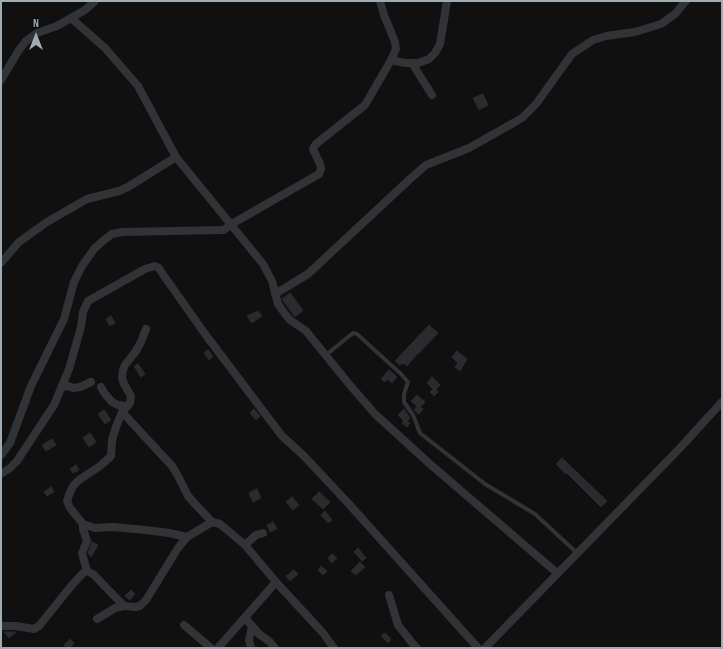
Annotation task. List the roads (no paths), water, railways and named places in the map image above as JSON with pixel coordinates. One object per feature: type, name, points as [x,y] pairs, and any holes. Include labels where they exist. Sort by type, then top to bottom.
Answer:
[{"type":"street","points":[[1,80],[18,50],[26,41],[37,33],[57,26],[85,10],[95,1]]},
{"type":"street","points":[[1,454],[10,443],[31,386],[64,319],[74,282],[82,266],[94,249],[112,234],[122,232],[224,230],[230,225],[319,174],[321,169],[313,149],[314,147],[365,105],[392,60],[396,49],[395,42],[380,1]]},
{"type":"street","points":[[392,60],[405,63],[418,63],[429,59],[435,53],[440,44],[447,1]]},
{"type":"street","points":[[275,294],[308,274],[426,165],[469,148],[522,118],[536,104],[561,67],[572,54],[594,40],[606,36],[635,32],[661,24],[675,14],[686,1]]},
{"type":"street","points":[[71,18],[105,48],[138,86],[176,157],[263,264],[272,281],[278,304],[290,320],[306,331],[375,414],[431,466],[557,573]]},
{"type":"street","points":[[412,63],[432,96]]},
{"type":"street","points":[[1,263],[19,242],[54,218],[87,199],[119,191],[128,187],[176,157]]},
{"type":"street","points":[[1,474],[10,468],[20,456],[54,405],[73,356],[85,306],[88,301],[145,269],[155,266],[159,268],[205,334],[282,436],[303,455],[348,503],[478,648]]},
{"type":"street","points":[[146,328],[141,342],[123,370],[122,378],[131,396],[130,403],[125,409],[116,427],[112,440],[111,456],[73,486],[67,501],[70,508],[83,524],[95,528],[113,527],[146,530],[187,537]]},
{"type":"street","points":[[62,387],[80,387],[91,382]]},
{"type":"street","points":[[101,387],[112,402],[125,409],[172,466],[188,496],[212,522],[220,524],[245,545],[276,582],[323,633],[334,648]]},
{"type":"street","points":[[485,648],[680,448],[722,402]]},
{"type":"street","points":[[97,619],[115,608],[124,606],[140,606],[146,600],[178,548],[187,537],[212,522]]},
{"type":"street","points":[[83,524],[87,541],[82,553],[87,570],[93,574],[124,606]]},
{"type":"street","points":[[245,545],[256,535],[263,533]]},
{"type":"street","points":[[1,626],[16,626],[34,629],[39,626],[87,570]]},
{"type":"street","points":[[218,648],[276,582]]},
{"type":"street","points":[[389,595],[398,625],[417,648]]},
{"type":"street","points":[[245,618],[275,648]]},
{"type":"street","points":[[184,625],[211,648]]},
{"type":"street","points":[[251,648],[249,640],[252,626]]},
{"type":"lane","points":[[326,355],[353,334],[357,334],[408,382],[404,394],[404,402],[413,415],[420,433],[485,484],[535,514],[577,553]]}]
